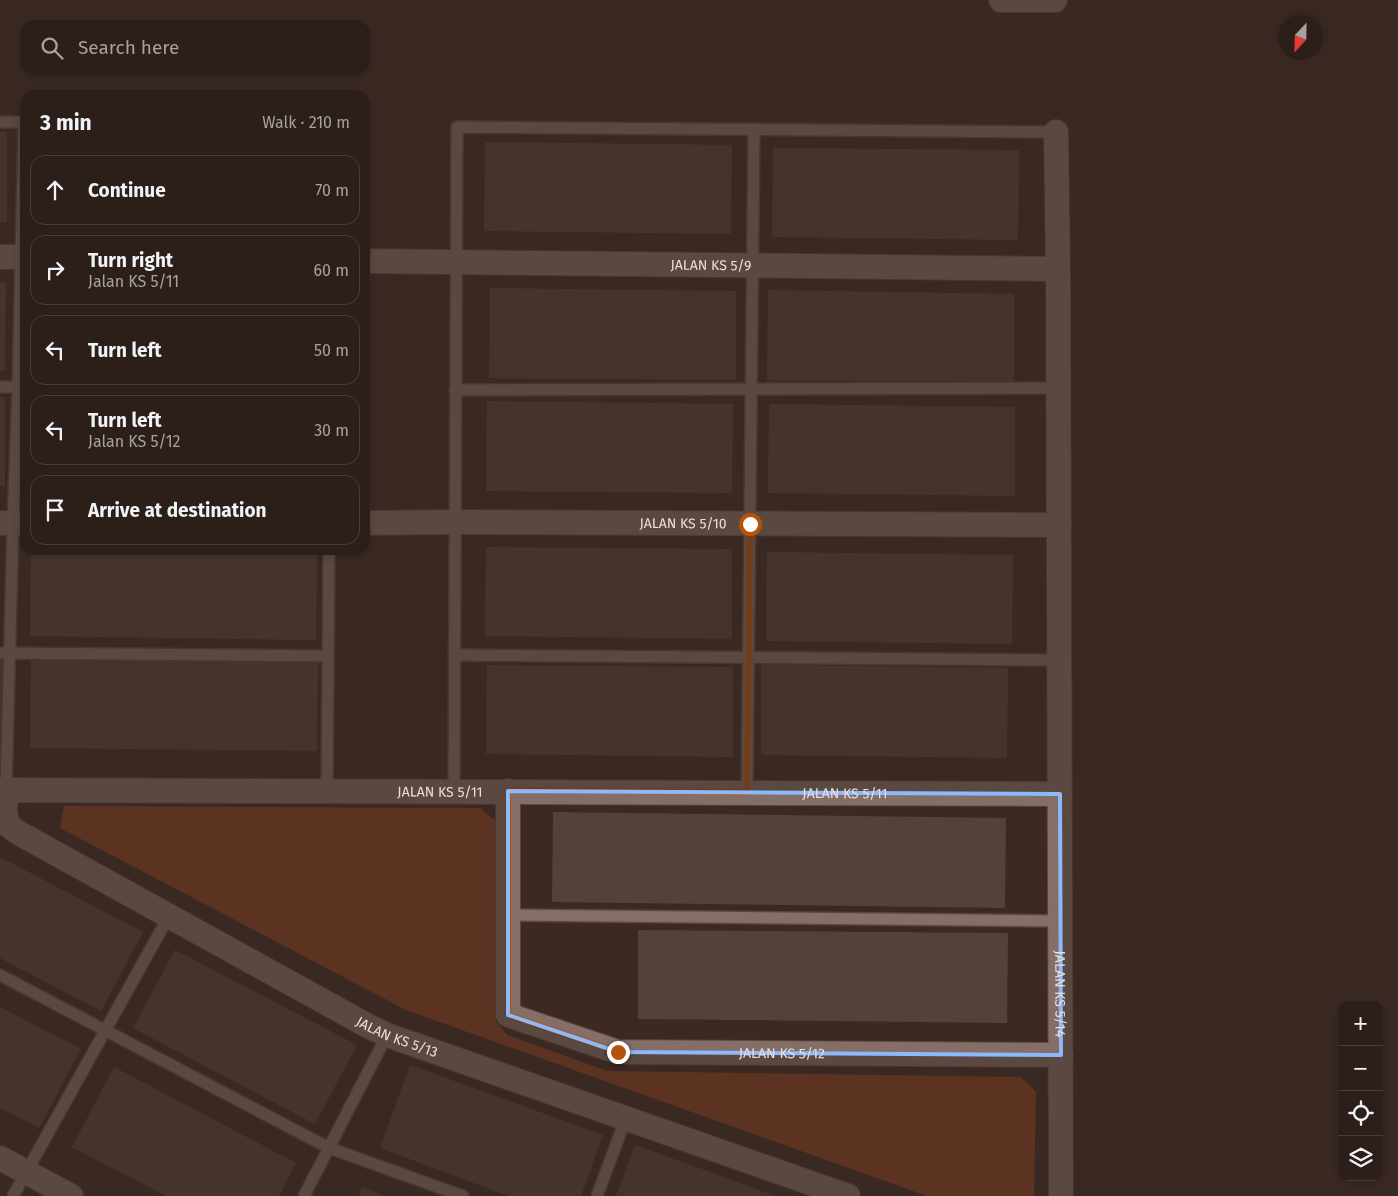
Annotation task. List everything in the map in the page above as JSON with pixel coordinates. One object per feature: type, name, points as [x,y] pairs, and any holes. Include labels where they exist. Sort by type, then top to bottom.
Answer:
[{"type":"street","points":[[1001,0],[1055,0]]},
{"type":"street","name":"JALAN KS 5/14","points":[[1056,132],[1059,388],[1061,1196]]},
{"type":"street","name":"JALAN KS 5/9","points":[[370,261],[1058,269]]},
{"type":"street","name":"JALAN KS 5/10","points":[[370,523],[1059,525]]},
{"type":"street","name":"JALAN KS 5/11","points":[[3,790],[454,792],[508,790],[1060,794]]},
{"type":"street","name":"JALAN KS 5/13","points":[[3,790],[8,824],[16,832],[368,1026],[387,1035],[848,1196]]},
{"type":"street","points":[[508,790],[508,915]]},
{"type":"street","name":"JALAN KS 5/12","points":[[508,915],[508,1015],[618,1052],[1061,1055]]},
{"type":"street","points":[[0,1158],[71,1196]]},
{"type":"lane","points":[[0,122],[20,122]]},
{"type":"lane","points":[[454,792],[457,127],[1056,132]]},
{"type":"lane","points":[[747,792],[754,129]]},
{"type":"lane","points":[[20,182],[15,257],[20,350]]},
{"type":"lane","points":[[0,386],[20,387]]},
{"type":"lane","points":[[456,390],[1059,388]]},
{"type":"lane","points":[[3,790],[5,654],[20,417]]},
{"type":"lane","points":[[327,791],[329,555]]},
{"type":"lane","points":[[5,654],[328,656]]},
{"type":"lane","points":[[454,655],[1059,660]]},
{"type":"lane","points":[[508,915],[1060,921]]},
{"type":"lane","points":[[13,1196],[169,916]]},
{"type":"lane","points":[[0,975],[329,1148],[463,1196]]},
{"type":"lane","points":[[304,1196],[387,1035]]},
{"type":"lane","points":[[597,1196],[626,1118]]},
{"type":"highlighted area","points":[[508,791],[1060,794],[1061,1055],[618,1052],[508,1015]]},
{"type":"shaded area","points":[[64,806],[480,808],[500,825],[496,1022],[507,1035],[607,1071],[1021,1077],[1036,1092],[1034,1196],[927,1196],[406,1010],[60,828]]},
{"type":"building","points":[[0,132],[7,132],[7,222],[0,222]]},
{"type":"building","points":[[485,142],[732,145],[731,234],[484,231]]},
{"type":"building","points":[[773,148],[1019,150],[1018,240],[772,237]]},
{"type":"building","points":[[0,282],[6,282],[5,371],[0,371]]},
{"type":"building","points":[[490,288],[736,291],[736,380],[489,378]]},
{"type":"building","points":[[768,290],[1014,294],[1014,382],[767,380]]},
{"type":"building","points":[[0,397],[5,397],[5,486],[0,486]]},
{"type":"building","points":[[487,401],[733,404],[732,493],[486,491]]},
{"type":"building","points":[[769,404],[1015,407],[1015,496],[768,493]]},
{"type":"building","points":[[486,547],[732,549],[732,639],[485,636]]},
{"type":"building","points":[[767,552],[1013,555],[1012,644],[766,641]]},
{"type":"building","points":[[31,555],[317,555],[316,640],[30,636]]},
{"type":"building","points":[[0,658],[3,658],[2,748],[0,748]]},
{"type":"building","points":[[31,659],[318,662],[317,751],[30,748]]},
{"type":"building","points":[[487,665],[733,667],[733,757],[486,754]]},
{"type":"building","points":[[761,665],[1008,668],[1007,758],[761,755]]},
{"type":"building","points":[[553,812],[1006,818],[1005,908],[552,902]]},
{"type":"building","points":[[0,857],[143,932],[101,1011],[0,958]]},
{"type":"building","points":[[638,930],[1008,933],[1007,1023],[638,1019]]},
{"type":"building","points":[[175,950],[357,1045],[315,1124],[133,1028]]},
{"type":"building","points":[[0,1007],[81,1049],[39,1128],[0,1108]]},
{"type":"building","points":[[410,1065],[603,1135],[581,1196],[509,1196],[380,1148]]},
{"type":"building","points":[[114,1067],[296,1163],[279,1196],[166,1196],[72,1147]]},
{"type":"building","points":[[635,1145],[713,1173],[775,1196],[616,1196]]},
{"type":"building","points":[[362,1187],[385,1196],[359,1196]]},
{"type":"route","points":[[618,1052],[508,1015],[508,790],[747,792],[750,524]]}]
